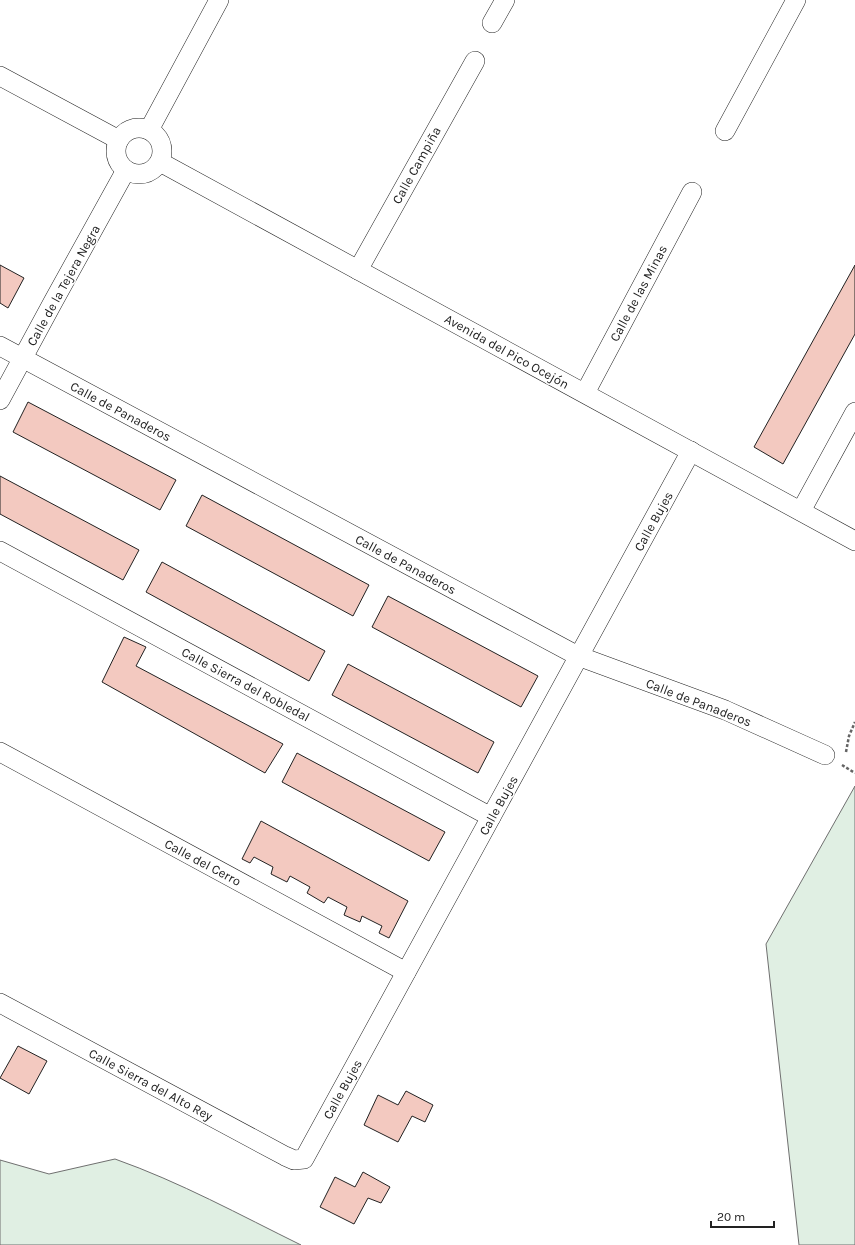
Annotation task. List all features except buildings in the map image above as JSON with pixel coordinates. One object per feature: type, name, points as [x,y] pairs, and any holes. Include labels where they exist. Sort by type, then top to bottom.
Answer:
[{"type":"street","points":[[149,130],[219,0]]},
{"type":"street","points":[[492,23],[505,0]]},
{"type":"street","points":[[726,131],[796,0]]},
{"type":"street","name":"Calle Campiña","points":[[358,270],[475,61]]},
{"type":"street","points":[[0,76],[119,140]]},
{"type":"street","points":[[136,128],[149,130],[160,140],[162,155],[160,162],[155,168],[148,172],[134,174],[122,166],[116,153],[119,140],[129,131],[136,128]]},
{"type":"street","name":"Avenida del Pico Ocejón","points":[[160,162],[801,512],[855,540]]},
{"type":"street","name":"Calle de la Tejera Negra","points":[[0,400],[126,170]]},
{"type":"street","name":"Calle de las Minas","points":[[584,393],[692,192]]},
{"type":"street","name":"Calle de Panaderos","points":[[0,346],[578,656],[725,710],[825,755]]},
{"type":"street","points":[[801,512],[855,412]]},
{"type":"street","name":"Calle Bujes","points":[[304,1159],[578,656],[692,452]]},
{"type":"street","name":"Calle Sierra del Robledal","points":[[0,551],[491,817]]},
{"type":"street","name":"Calle del Cerro","points":[[0,752],[406,972]]},
{"type":"street","name":"Calle Sierra del Alto Rey","points":[[0,1002],[285,1156],[294,1160],[304,1159]]},
{"type":"path","points":[[844,766],[849,736],[855,722]]},
{"type":"green space","points":[[855,786],[855,1245],[799,1245],[766,944]]},
{"type":"green space","points":[[115,1159],[186,1188],[301,1245],[0,1245],[0,1160],[49,1174]]}]
